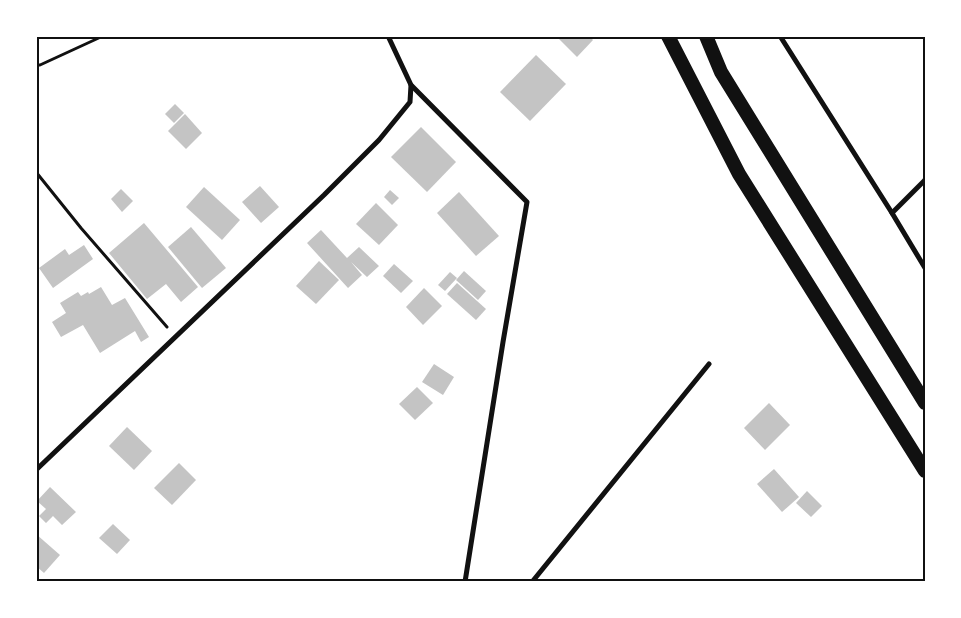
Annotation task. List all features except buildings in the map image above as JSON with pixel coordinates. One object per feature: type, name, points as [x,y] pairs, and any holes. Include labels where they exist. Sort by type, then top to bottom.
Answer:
[{"type":"highway","points":[[668,36],[740,174],[925,470]]},
{"type":"highway","points":[[706,36],[721,72],[925,403]]},
{"type":"street","points":[[388,36],[411,85],[527,202],[465,582]]},
{"type":"street","points":[[780,36],[925,268]]},
{"type":"street","points":[[36,470],[324,195],[379,140],[410,102],[411,85]]},
{"type":"street","points":[[892,213],[925,180]]},
{"type":"street","points":[[532,582],[709,364]]},
{"type":"path","points":[[36,65],[40,65],[102,36]]},
{"type":"path","points":[[36,172],[176,337]]}]
